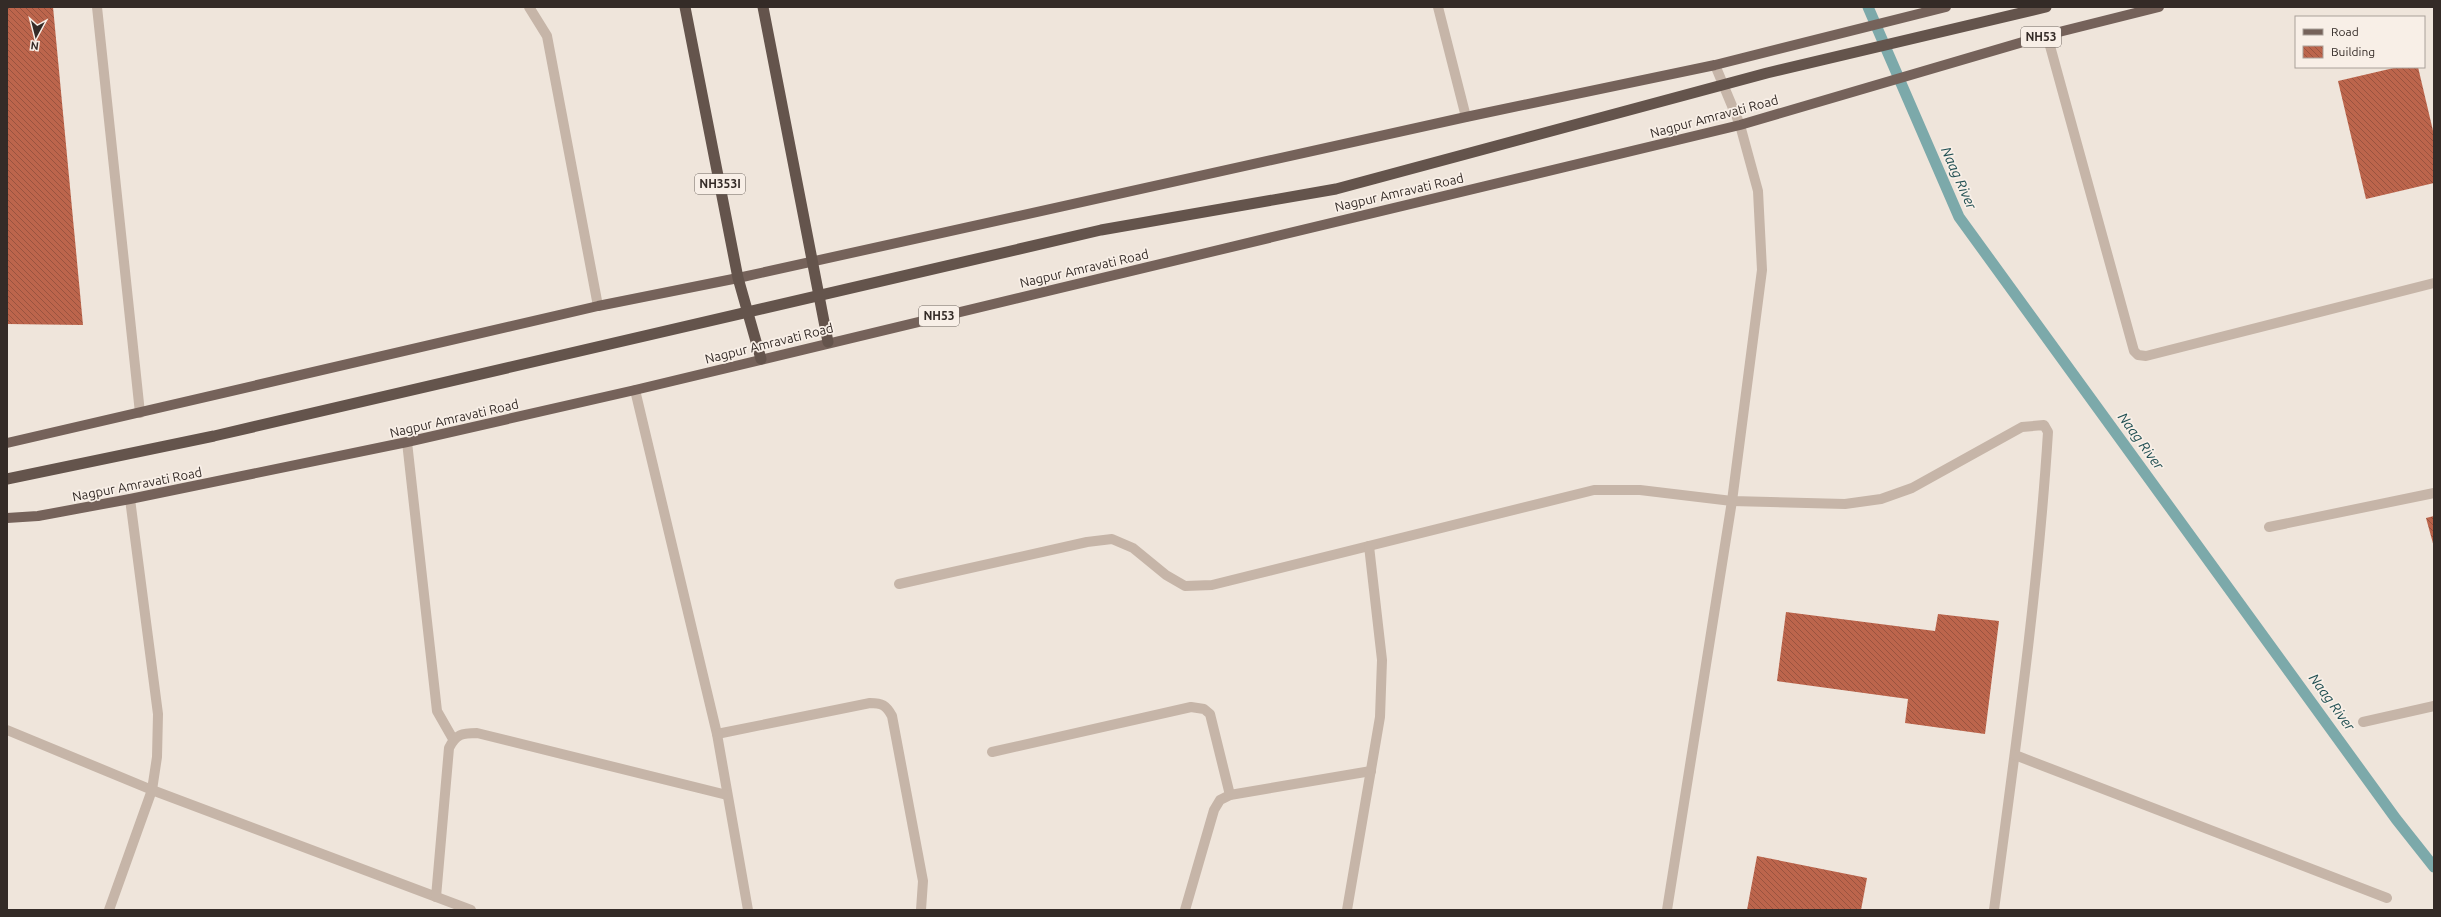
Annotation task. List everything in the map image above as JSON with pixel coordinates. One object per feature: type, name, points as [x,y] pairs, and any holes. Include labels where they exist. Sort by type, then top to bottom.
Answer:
[{"type":"highway","name":"NH353I","points":[[685,7],[738,278],[761,359]]},
{"type":"highway","points":[[763,7],[814,260],[828,342]]},
{"type":"highway","points":[[7,479],[214,436],[1101,230],[1336,189],[1768,72],[2046,7]]},
{"type":"main road","points":[[7,443],[598,306],[738,278],[1466,117],[1715,65],[1946,7]]},
{"type":"main road","name":"Nagpur Amravati Road","points":[[7,518],[38,516],[130,499],[407,442],[635,390],[828,342],[1740,124],[2047,35],[2159,7]]},
{"type":"street","points":[[97,7],[140,413]]},
{"type":"street","points":[[529,7],[547,36],[598,306]]},
{"type":"street","points":[[1438,7],[1466,117]]},
{"type":"street","points":[[2047,35],[2134,351],[2138,355],[2146,356],[2434,283]]},
{"type":"street","points":[[1667,910],[1732,501],[1762,270],[1758,191],[1740,124],[1715,65]]},
{"type":"street","points":[[635,390],[717,734],[748,910]]},
{"type":"street","points":[[899,584],[1087,542],[1112,539],[1133,548],[1166,575],[1185,586],[1212,585],[1594,490],[1640,490],[1732,501],[1845,504],[1881,499],[1912,488],[2022,427],[2044,425],[2048,432],[2044,491],[2015,755],[1994,910]]},
{"type":"street","points":[[407,442],[437,711],[453,739]]},
{"type":"street","points":[[2269,527],[2434,493]]},
{"type":"street","points":[[109,910],[152,790],[157,757],[158,714],[130,499]]},
{"type":"street","points":[[1347,910],[1380,717],[1382,660],[1369,546]]},
{"type":"street","points":[[717,734],[870,703],[880,703],[887,707],[892,716],[923,882],[921,910]]},
{"type":"street","points":[[2363,722],[2434,706]]},
{"type":"street","points":[[992,752],[1191,707],[1204,709],[1210,714],[1230,795]]},
{"type":"street","points":[[7,730],[152,790],[471,910]]},
{"type":"street","points":[[436,897],[449,748],[453,739],[461,733],[477,733],[727,795]]},
{"type":"street","points":[[2015,755],[2387,898]]},
{"type":"street","points":[[1185,910],[1214,810],[1220,800],[1230,795],[1371,771]]},
{"type":"building","points":[[7,7],[53,7],[83,325],[7,324]]},
{"type":"building","points":[[2394,68],[2418,68],[2434,135],[2434,183],[2366,199],[2338,81]]},
{"type":"building","points":[[2434,516],[2434,547],[2426,518]]},
{"type":"building","points":[[1786,612],[1935,631],[1938,614],[1999,621],[1985,734],[1905,723],[1908,699],[1777,681]]},
{"type":"building","points":[[1757,856],[1867,878],[1861,910],[1747,910]]},
{"type":"waterway","name":"Naag River","points":[[1868,7],[1959,217],[2396,819],[2434,867]]}]
